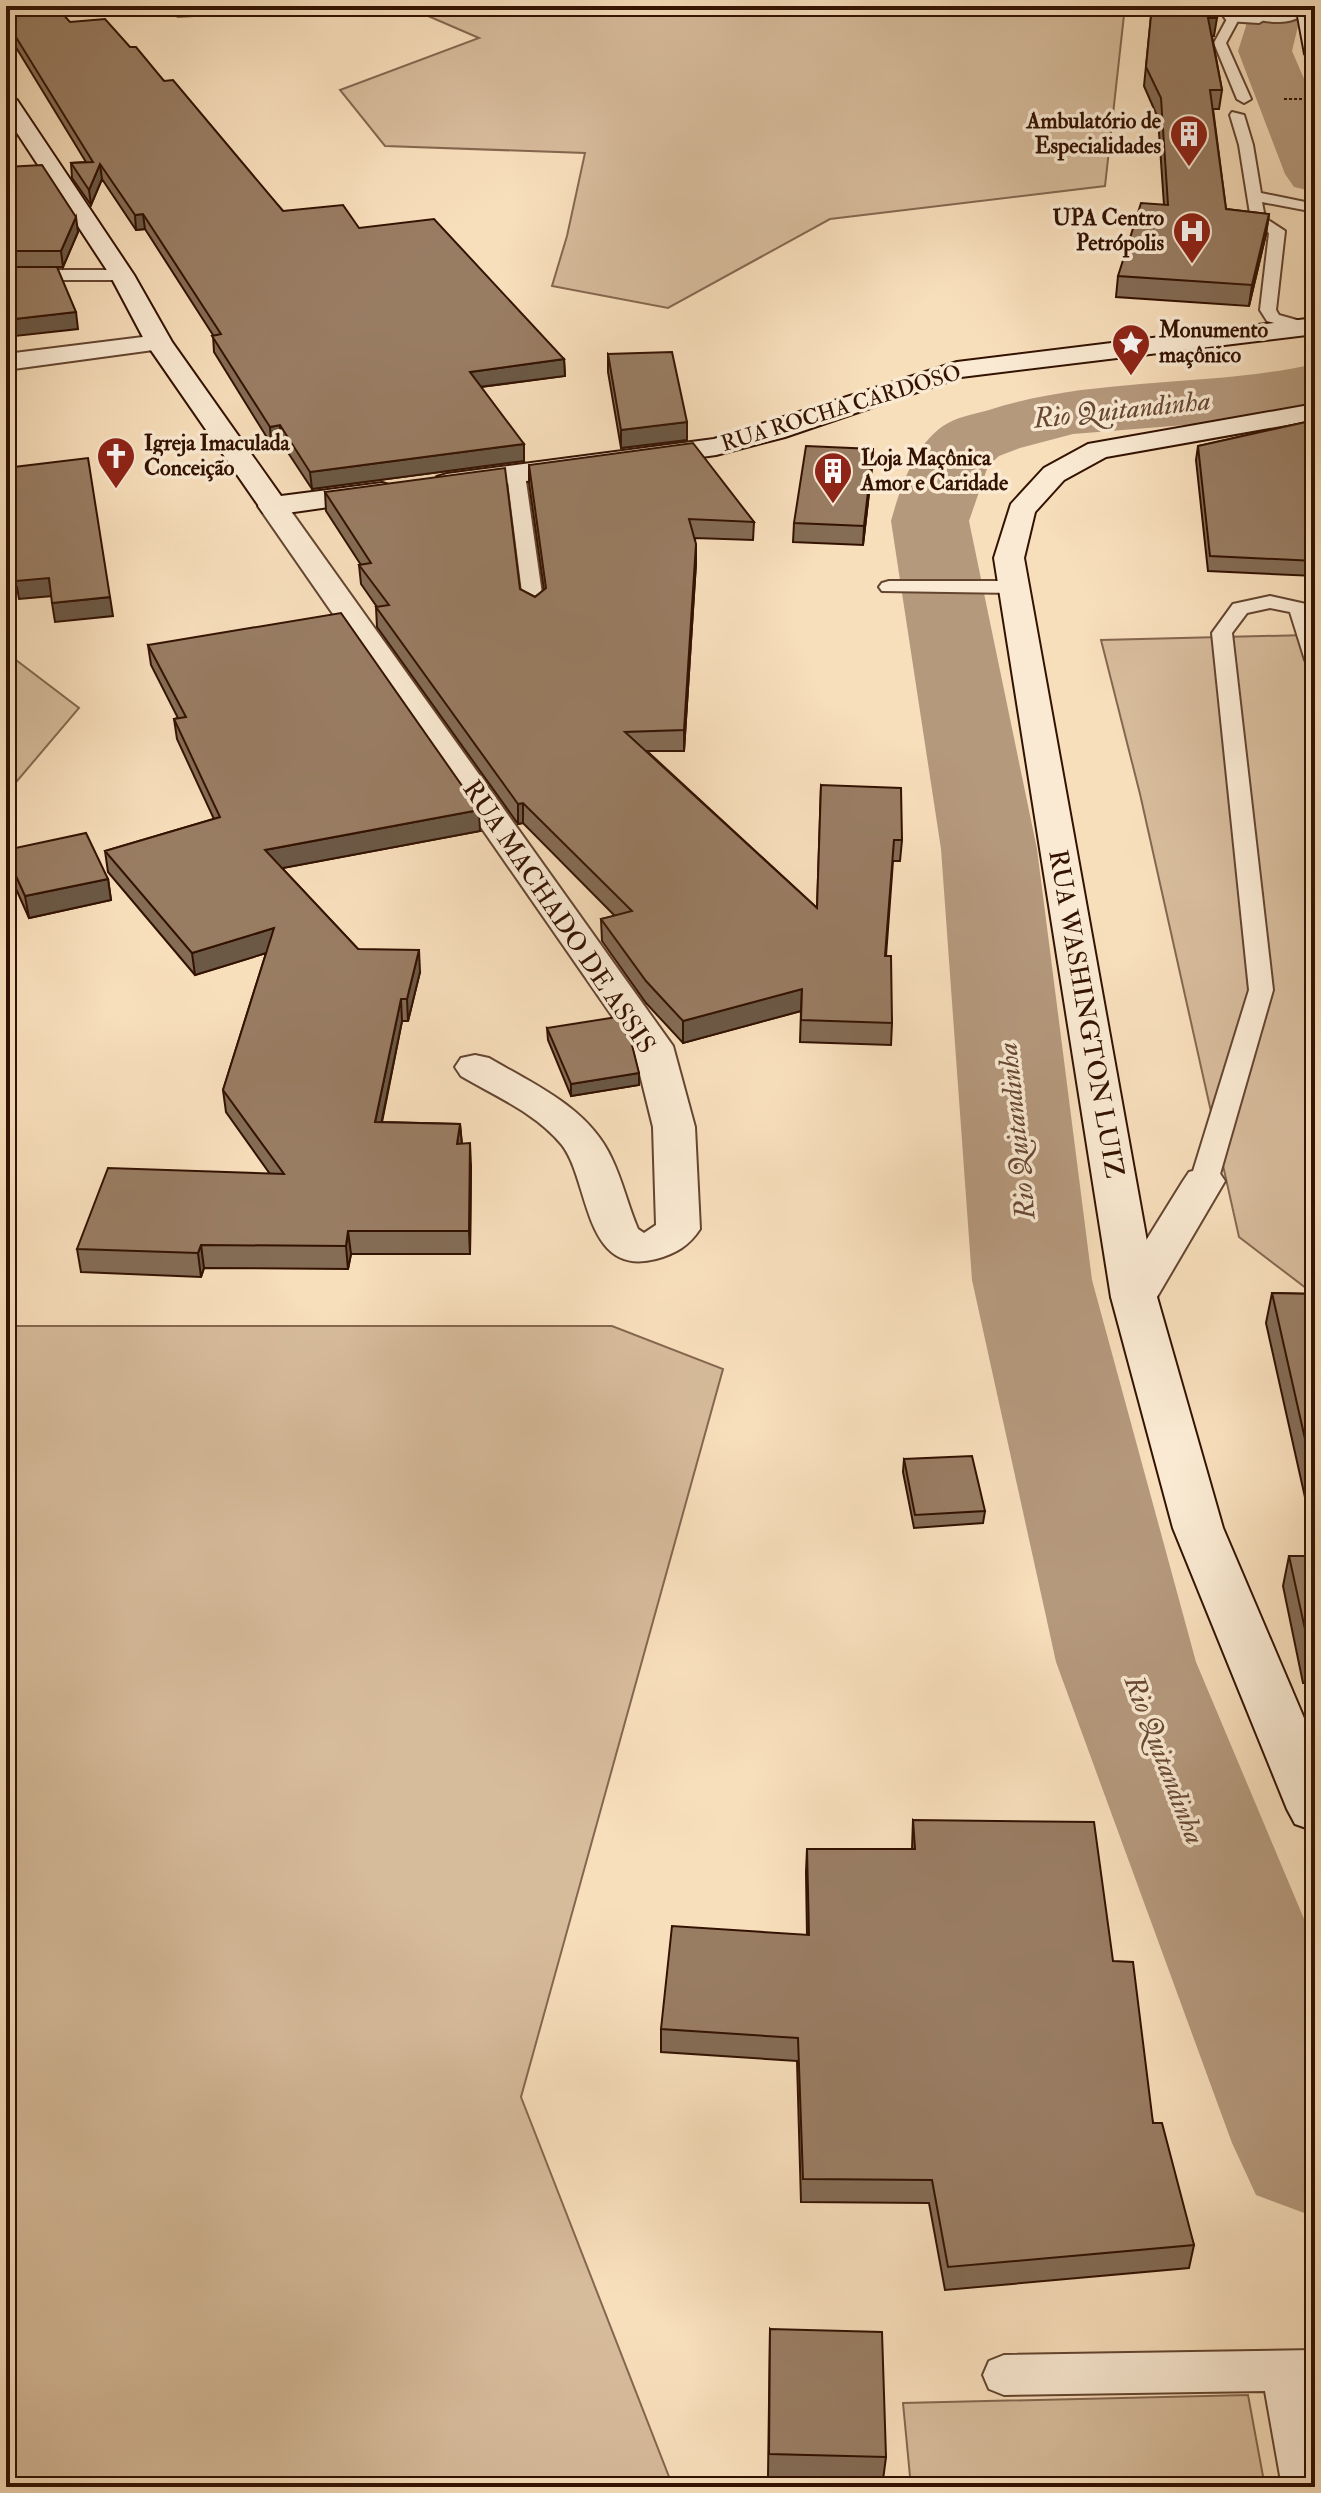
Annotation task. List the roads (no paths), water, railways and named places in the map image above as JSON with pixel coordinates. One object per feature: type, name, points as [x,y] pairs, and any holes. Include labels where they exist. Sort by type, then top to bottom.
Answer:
[{"type":"main road","points":[[1233,12],[1259,17]]},
{"type":"main road","points":[[1301,14],[1315,54]]},
{"type":"main road","points":[[6,100],[122,275],[159,343],[273,506]]},
{"type":"main road","name":"RUA ROCHA CARDOSO","points":[[273,506],[716,447],[775,431],[957,370],[1310,327]]},
{"type":"main road","points":[[6,362],[159,343]]},
{"type":"main road","name":"RUA WASHINGTON LUIZ","points":[[1315,412],[1271,422],[1175,434],[1098,450],[1054,474],[1021,510],[1009,558],[1134,1297],[1198,1528],[1315,1809]]},
{"type":"main road","name":"RUA MACHADO DE ASSIS","points":[[273,506],[653,1046],[674,1127],[678,1229],[662,1244],[644,1247],[630,1245],[618,1234],[602,1181],[578,1139],[558,1118],[475,1067]]},
{"type":"main road","points":[[1134,1297],[1204,1181]]},
{"type":"lane","points":[[1233,12],[1220,43],[1244,99]]},
{"type":"lane","points":[[1259,17],[1301,14]]},
{"type":"lane","points":[[1237,115],[1256,196],[1258,220],[1277,231],[1268,310],[1273,318],[1310,327]]},
{"type":"lane","points":[[1256,196],[1315,208]]},
{"type":"lane","points":[[6,275],[122,275]]},
{"type":"lane","points":[[516,474],[534,608]]},
{"type":"lane","points":[[889,587],[1014,587]]},
{"type":"lane","points":[[1204,1181],[1261,990],[1222,633],[1240,608],[1270,602],[1299,608],[1315,660]]},
{"type":"lane","points":[[1004,2375],[1299,2371],[1304,2487]]},
{"type":"waterway","name":"Rio Quitandinha","points":[[1270,6],[1272,26],[1265,51],[1315,174]]},
{"type":"waterway","name":"Rio Quitandinha","points":[[1315,385],[1235,400],[1073,412],[1033,419],[983,436],[969,443],[952,462],[930,521],[989,849],[1032,1280],[1126,1662],[1315,2143]]},
{"type":"place","name":"Ambulatório de Especialidades","points":[[1189,168]]},
{"type":"place","name":"UPA Centro Petrópolis","points":[[1192,265]]},
{"type":"place","name":"Monumento maçônico","points":[[1131,377]]},
{"type":"place","name":"Igreja Imaculada Conceição","points":[[116,490]]},
{"type":"place","name":"Loja Maçônica Amor e Caridade","points":[[833,505]]}]
